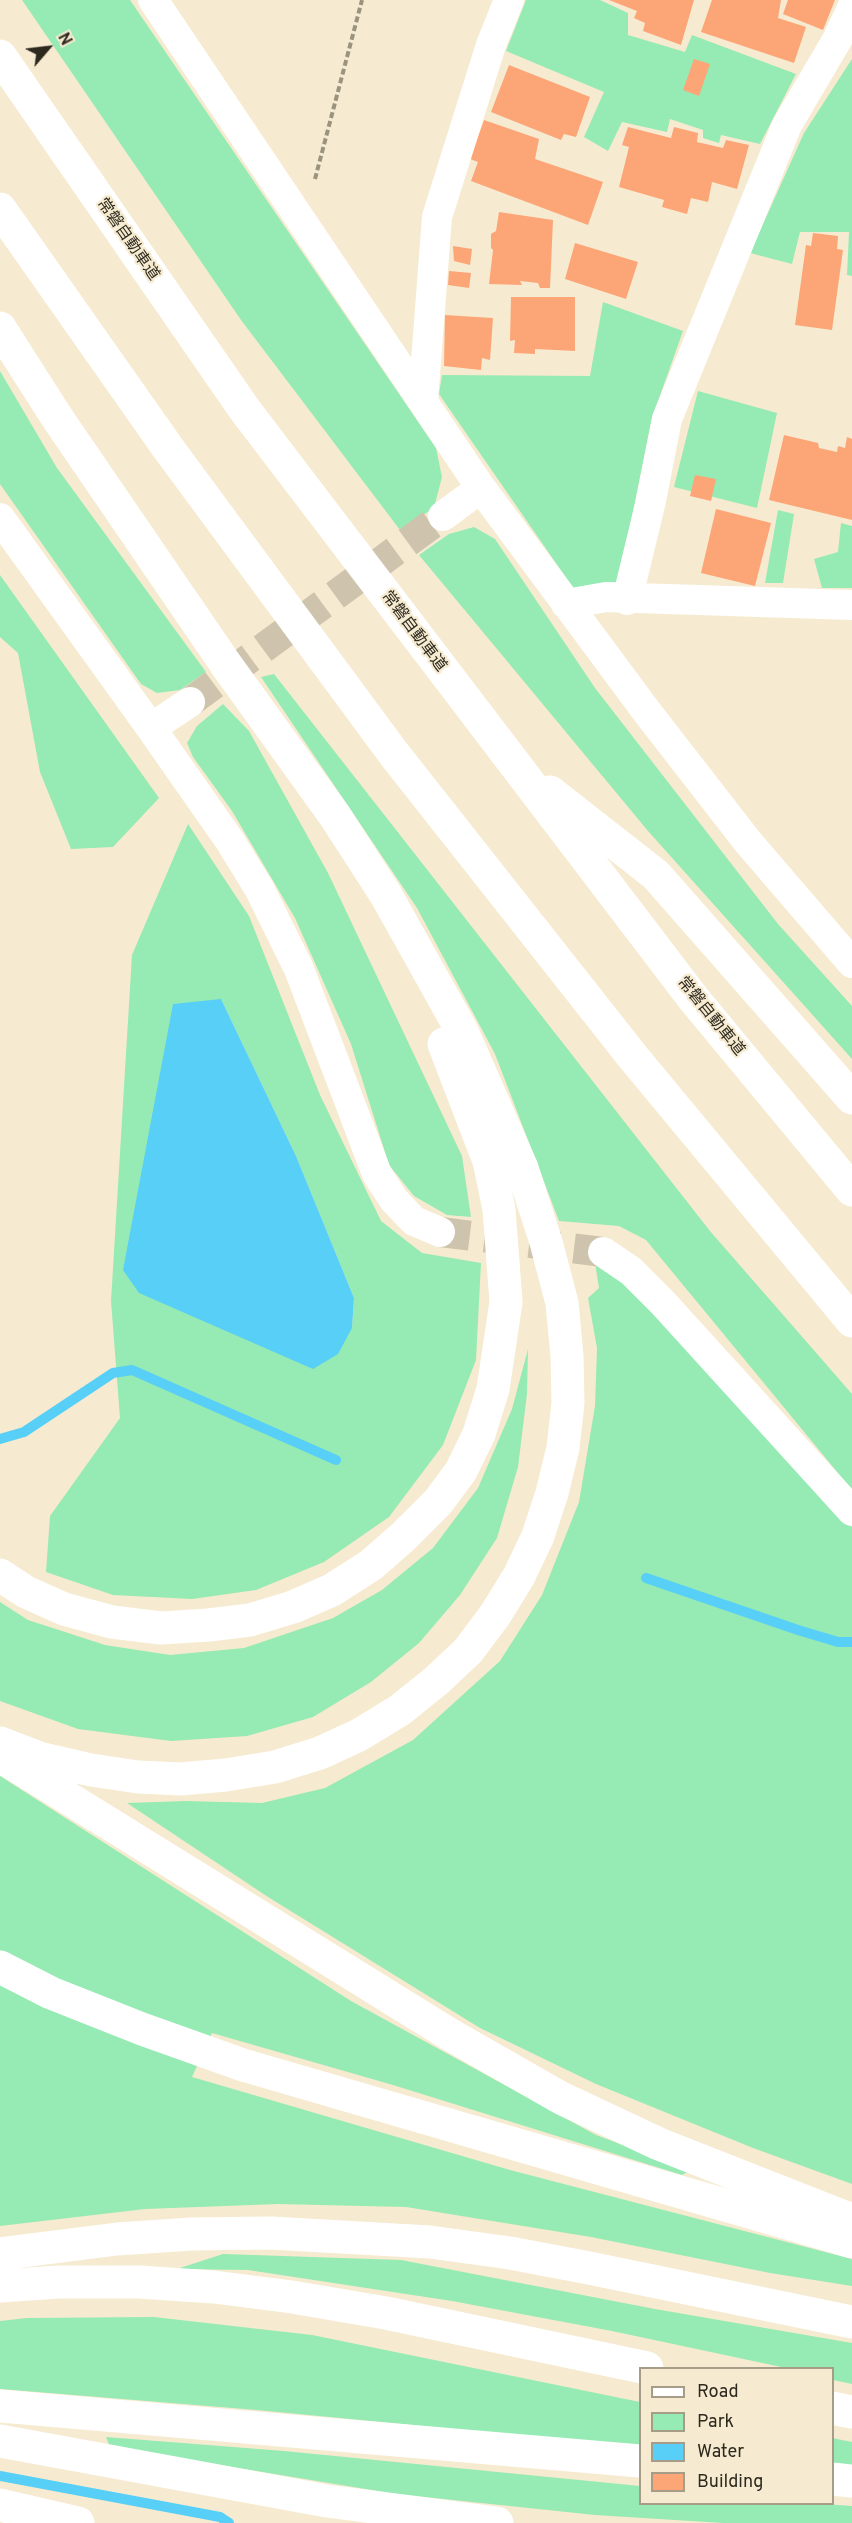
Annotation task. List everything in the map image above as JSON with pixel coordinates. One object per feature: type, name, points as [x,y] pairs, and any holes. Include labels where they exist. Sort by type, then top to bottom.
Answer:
[{"type":"main road","name":"常磐自動車道","points":[[0,56],[245,410],[693,998],[852,1190]]},
{"type":"main road","points":[[0,208],[168,448],[394,754],[633,1058],[852,1321]]},
{"type":"main road","points":[[0,328],[56,416],[194,618],[334,816],[386,895],[462,1030],[522,1168],[546,1242],[562,1303],[567,1356],[568,1403],[563,1448],[552,1493],[537,1536],[513,1586],[495,1615],[468,1651],[436,1681],[399,1710],[359,1735],[320,1753],[275,1767],[180,1779],[138,1777],[91,1770],[39,1758],[0,1743]]},
{"type":"main road","points":[[511,762],[656,875],[852,1098]]},
{"type":"main road","points":[[13,1583],[64,1609],[112,1622],[161,1628],[250,1620],[293,1607],[332,1590],[371,1565],[405,1536],[438,1502],[455,1479],[479,1434],[493,1389],[506,1302],[499,1209],[489,1161],[454,1065],[430,1011],[334,816]]},
{"type":"main road","points":[[0,1756],[448,2034],[561,2098],[848,2229]]},
{"type":"main road","points":[[0,1967],[71,2001],[243,2065],[848,2229]]},
{"type":"main road","points":[[0,2254],[117,2239],[192,2234],[271,2233],[430,2242],[510,2253],[852,2322]]},
{"type":"main road","points":[[0,2286],[58,2282],[139,2282],[292,2297],[386,2313],[642,2367]]},
{"type":"main road","points":[[0,2406],[639,2461]]},
{"type":"main road","points":[[834,2408],[852,2412]]},
{"type":"main road","points":[[0,2441],[327,2501],[497,2523]]},
{"type":"main road","points":[[834,2479],[852,2481]]},
{"type":"main road","points":[[0,2505],[78,2523]]},
{"type":"street","points":[[153,0],[482,488],[748,842],[852,963]]},
{"type":"street","points":[[423,401],[437,217],[491,45],[509,0]]},
{"type":"street","points":[[627,600],[650,505],[667,419],[787,125],[837,40],[852,8]]},
{"type":"street","points":[[443,516],[482,488]]},
{"type":"street","points":[[0,518],[230,841],[260,890],[299,969],[377,1174],[394,1200],[414,1221],[440,1232]]},
{"type":"street","points":[[567,604],[606,597],[627,600],[852,605]]},
{"type":"street","points":[[151,728],[190,702]]},
{"type":"street","points":[[603,1252],[631,1271],[663,1303],[852,1511]]},
{"type":"path","points":[[296,213],[316,178],[362,0]]},
{"type":"green space","points":[[22,0],[130,0],[436,448],[442,477],[434,508],[400,530],[241,320]]},
{"type":"green space","points":[[526,0],[600,0],[628,13],[628,35],[685,52],[692,35],[796,74],[760,144],[721,135],[719,143],[703,138],[703,130],[670,119],[667,132],[622,122],[608,151],[584,137],[604,92],[506,51]]},
{"type":"green space","points":[[852,59],[852,276],[847,275],[849,232],[800,232],[792,264],[750,253],[804,133]]},
{"type":"green space","points":[[603,302],[683,331],[652,418],[618,585],[578,595],[439,394],[442,375],[590,376]]},
{"type":"green space","points":[[0,371],[57,468],[206,672],[180,690],[157,693],[141,684],[0,484]]},
{"type":"green space","points":[[698,391],[777,413],[757,508],[674,487]]},
{"type":"green space","points":[[778,510],[794,514],[783,583],[765,583]]},
{"type":"green space","points":[[841,523],[852,526],[852,588],[822,588],[814,559],[838,552]]},
{"type":"green space","points":[[474,527],[495,539],[595,688],[778,924],[852,1006],[852,1059],[648,831],[419,555],[449,534]]},
{"type":"green space","points":[[0,575],[159,798],[113,847],[71,849],[40,772],[18,653],[0,637]]},
{"type":"green space","points":[[274,674],[710,1231],[852,1394],[852,1490],[646,1240],[619,1226],[559,1221],[495,1054],[417,908],[261,677]]},
{"type":"green space","points":[[223,704],[249,731],[328,873],[462,1156],[471,1217],[447,1215],[414,1196],[389,1165],[351,1044],[295,918],[232,811],[193,757],[187,743],[197,726]]},
{"type":"green space","points":[[188,824],[249,916],[320,1095],[381,1221],[422,1253],[481,1263],[476,1360],[443,1445],[389,1517],[324,1562],[256,1590],[192,1599],[113,1595],[46,1572],[50,1516],[120,1418],[111,1301],[132,955]],"holes":[[[221,999],[296,1156],[354,1298],[352,1328]]]},
{"type":"green space","points":[[595,1263],[632,1267],[852,1527],[852,2184],[753,2148],[596,2084],[480,2028],[268,1897],[127,1803],[186,1801],[262,1803],[325,1788],[413,1740],[500,1661],[542,1595],[579,1502],[595,1406],[597,1348],[588,1298],[599,1288]]},
{"type":"green space","points":[[528,1349],[527,1394],[518,1467],[497,1538],[460,1595],[419,1643],[371,1682],[313,1717],[247,1736],[171,1741],[78,1729],[0,1701],[0,1602],[28,1620],[105,1645],[170,1655],[244,1648],[333,1618],[382,1590],[433,1548],[478,1488],[512,1409]]},
{"type":"green space","points":[[0,1776],[351,2001],[596,2135],[691,2170],[682,2175],[393,2085],[212,2033],[192,2077],[510,2170],[852,2259],[852,2286],[770,2273],[591,2237],[406,2207],[278,2204],[145,2209],[0,2226]]},
{"type":"green space","points":[[223,2254],[401,2260],[655,2309],[852,2343],[852,2384],[834,2380],[834,2367],[781,2367],[612,2331],[452,2301],[248,2270],[177,2269]]},
{"type":"green space","points":[[154,2317],[312,2335],[639,2402],[639,2447],[257,2410],[0,2389],[0,2321],[27,2318]]},
{"type":"green space","points":[[106,2437],[284,2451],[639,2486],[639,2505],[852,2506],[852,2523],[723,2523],[595,2515],[396,2494],[110,2447]]},
{"type":"green space","points":[[834,2438],[852,2442],[852,2467],[834,2465]]},
{"type":"water","points":[[221,999],[296,1156],[354,1298],[352,1328],[338,1354],[313,1369],[139,1293],[123,1270],[173,1004]]},
{"type":"building","points":[[609,0],[694,0],[681,45],[643,31],[645,23],[634,18],[637,11]]},
{"type":"building","points":[[712,0],[781,0],[778,18],[806,27],[794,63],[701,32]]},
{"type":"building","points":[[788,0],[835,0],[823,30],[783,14]]},
{"type":"building","points":[[694,59],[710,64],[699,96],[683,90]]},
{"type":"building","points":[[509,65],[590,97],[576,137],[564,134],[561,140],[491,112]]},
{"type":"building","points":[[484,120],[539,139],[535,159],[603,182],[588,225],[471,181],[478,162],[470,159]]},
{"type":"building","points":[[628,127],[671,138],[674,127],[698,133],[697,142],[723,148],[726,140],[749,145],[737,189],[712,182],[708,202],[691,198],[687,214],[662,207],[664,200],[619,187],[629,147],[622,145]]},
{"type":"building","points":[[499,212],[553,220],[550,288],[540,288],[538,283],[520,281],[522,285],[489,284],[493,250],[491,234],[496,231]]},
{"type":"building","points":[[813,233],[838,236],[837,249],[843,250],[832,330],[795,325],[806,245],[811,246]]},
{"type":"building","points":[[575,243],[638,262],[626,299],[565,279]]},
{"type":"building","points":[[453,246],[472,249],[470,265],[454,261]]},
{"type":"building","points":[[449,271],[471,273],[469,288],[448,285]]},
{"type":"building","points":[[511,297],[575,297],[575,351],[535,349],[535,354],[514,353],[515,340],[510,341]]},
{"type":"building","points":[[445,315],[493,318],[490,360],[482,358],[481,370],[444,366]]},
{"type":"building","points":[[784,435],[818,443],[819,448],[837,452],[838,446],[845,448],[847,437],[852,439],[852,520],[769,500]]},
{"type":"building","points":[[695,475],[716,479],[711,501],[690,496]]},
{"type":"building","points":[[716,509],[771,523],[755,586],[701,573]]},
{"type":"waterway","points":[[0,1439],[24,1432],[113,1373],[132,1370],[336,1460]]},
{"type":"waterway","points":[[646,1578],[798,1630],[838,1642],[852,1642]]},
{"type":"waterway","points":[[0,2476],[220,2517],[229,2523]]},
{"type":"tunnel","points":[[190,702],[443,516]]},
{"type":"tunnel","points":[[440,1232],[603,1252]]}]
